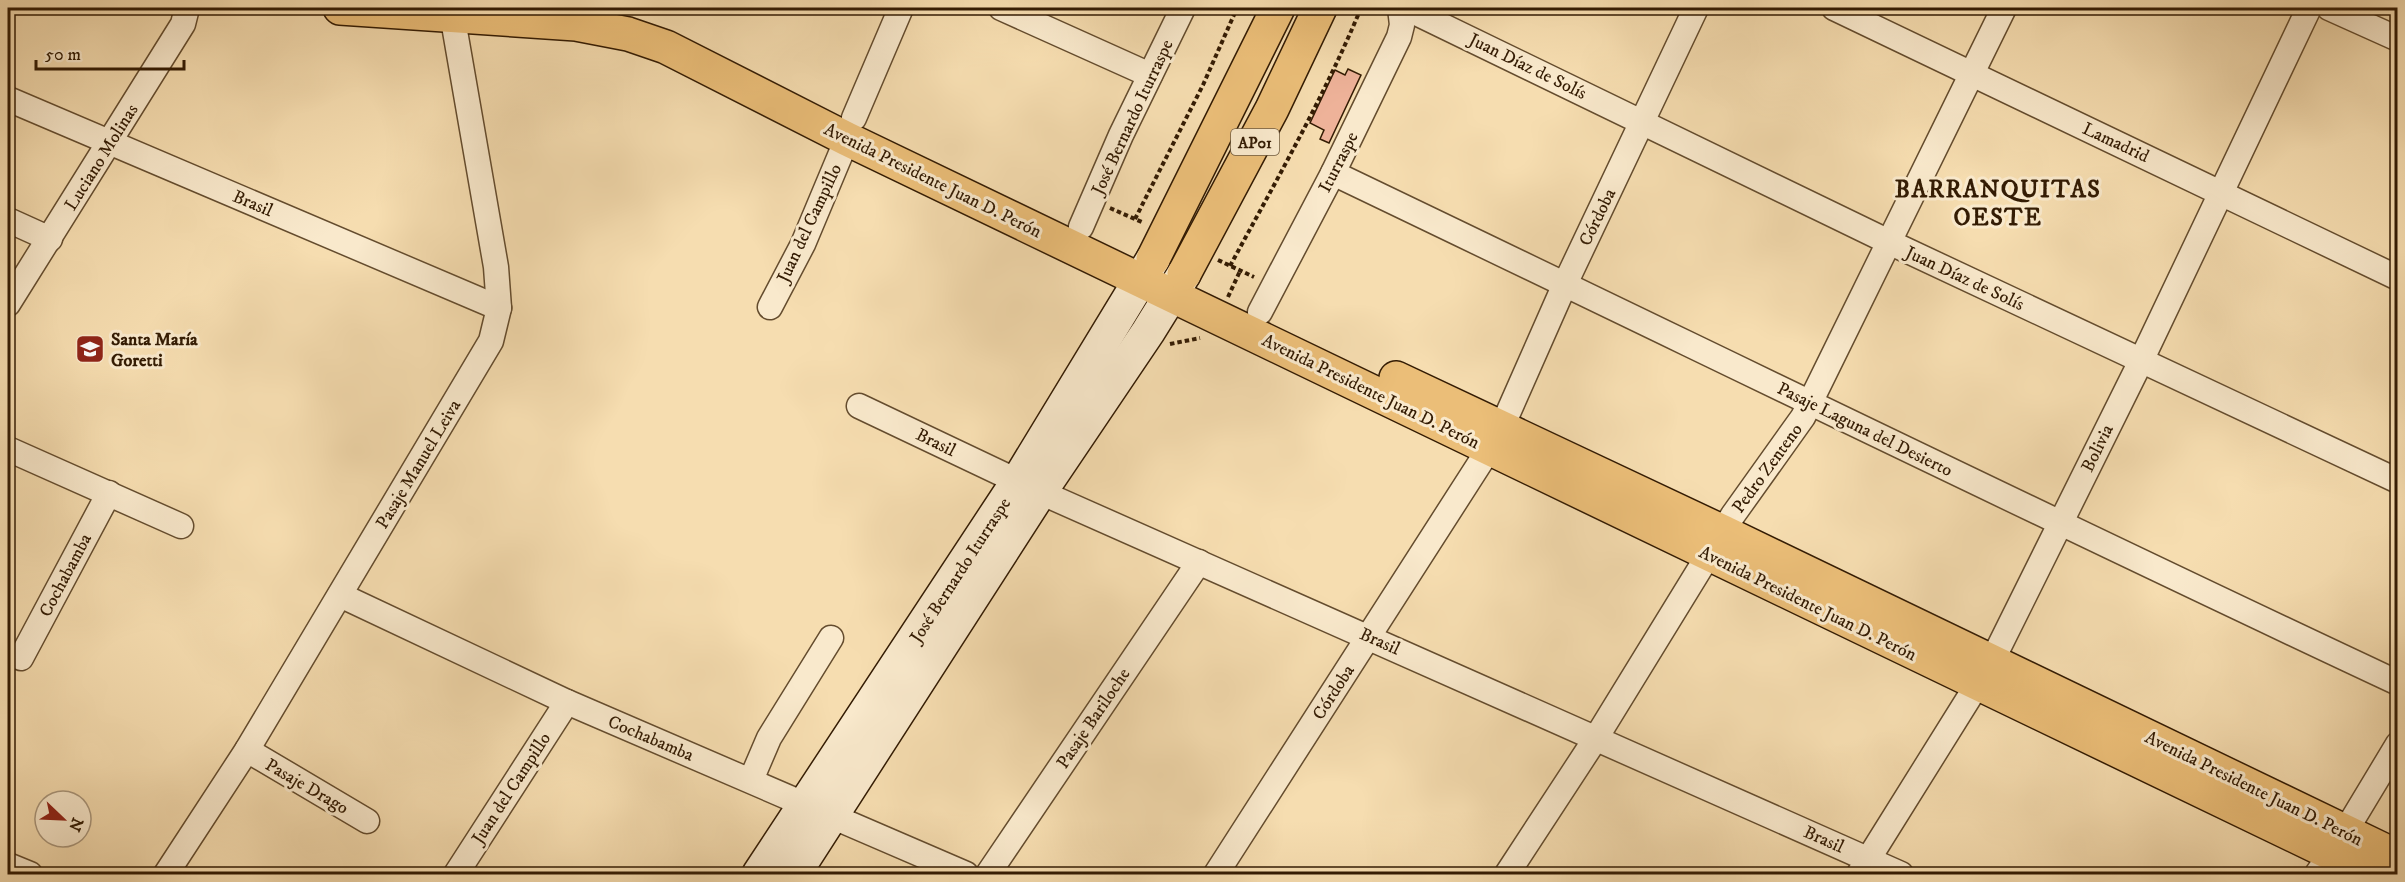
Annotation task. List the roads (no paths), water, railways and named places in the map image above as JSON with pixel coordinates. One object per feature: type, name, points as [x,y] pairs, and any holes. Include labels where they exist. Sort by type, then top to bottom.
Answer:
[{"type":"main road","name":"Avenida Presidente Juan D. Perón","points":[[340,8],[452,12],[528,20],[608,14],[681,33],[850,128],[1185,273],[1495,439],[1986,673],[2331,854],[2374,874]]},
{"type":"main road","name":"AP01","points":[[1154,258],[1278,8]]},
{"type":"main road","name":"AP01","points":[[1185,273],[1272,109],[1320,8]]},
{"type":"main road","name":"Avenida Presidente Juan D. Perón","points":[[850,128],[1087,213],[1154,258]]},
{"type":"main road","name":"José Bernardo Iturraspe","points":[[794,874],[820,810],[1029,486],[1154,258]]},
{"type":"main road","name":"José Bernardo Iturraspe","points":[[1029,486],[1148,332],[1185,273]]},
{"type":"main road","name":"Avenida Presidente Juan D. Perón","points":[[1229,295],[1266,299],[1495,439]]},
{"type":"main road","name":"José Bernardo Iturraspe","points":[[759,874],[820,810]]},
{"type":"main road","name":"Avenida Presidente Juan D. Perón","points":[[2331,854],[2397,857]]},
{"type":"street","name":"Luciano Molinas","points":[[8,304],[183,24],[187,8]]},
{"type":"street","name":"Juan del Campillo","points":[[770,306],[803,244],[900,8]]},
{"type":"street","points":[[1001,8],[1150,75]]},
{"type":"street","name":"José Bernardo Iturraspe","points":[[1087,213],[1150,75],[1184,8]]},
{"type":"street","name":"Iturraspe","points":[[1266,299],[1333,173],[1399,37],[1402,25],[1400,8]]},
{"type":"street","name":"Juan Díaz de Solís","points":[[1406,8],[1891,243],[2397,481]]},
{"type":"street","name":"Córdoba","points":[[1216,874],[1495,439],[1565,284],[1696,8]]},
{"type":"street","name":"Lamadrid","points":[[1834,8],[2222,192],[2397,278]]},
{"type":"street","name":"Pedro Zenteno","points":[[1506,874],[1596,738],[1716,544],[1811,402],[1891,243],[2004,8]]},
{"type":"street","name":"Bolivia","points":[[1864,867],[1986,673],[2141,361],[2309,8]]},
{"type":"street","points":[[2329,8],[2397,39]]},
{"type":"street","name":"Pasaje Manuel Leiva","points":[[166,874],[247,750],[491,340],[499,308],[496,267],[452,12]]},
{"type":"street","name":"Brasil","points":[[8,99],[499,308]]},
{"type":"street","name":"Pasaje Laguna del Desierto","points":[[1333,173],[2060,524],[2397,683]]},
{"type":"street","points":[[8,220],[50,239]]},
{"type":"street","name":"Brasil","points":[[859,405],[1029,486],[1596,738],[1864,867],[1901,874]]},
{"type":"street","points":[[8,449],[181,526]]},
{"type":"street","name":"Cochabamba","points":[[21,658],[109,493]]},
{"type":"street","name":"Pasaje Bariloche","points":[[988,874],[1199,562]]},
{"type":"street","name":"Cochabamba","points":[[340,595],[567,702],[966,874]]},
{"type":"street","points":[[751,780],[769,738],[831,638]]},
{"type":"street","name":"Juan del Campillo","points":[[456,874],[567,702]]},
{"type":"street","points":[[2331,854],[2397,744]]},
{"type":"street","name":"Pasaje Drago","points":[[247,750],[367,821]]},
{"type":"street","points":[[8,865],[30,874]]},
{"type":"place","name":"Santa María Goretti","points":[[90,349]]},
{"type":"district","name":"BARRANQUITAS OESTE","points":[[1998,203]]}]
